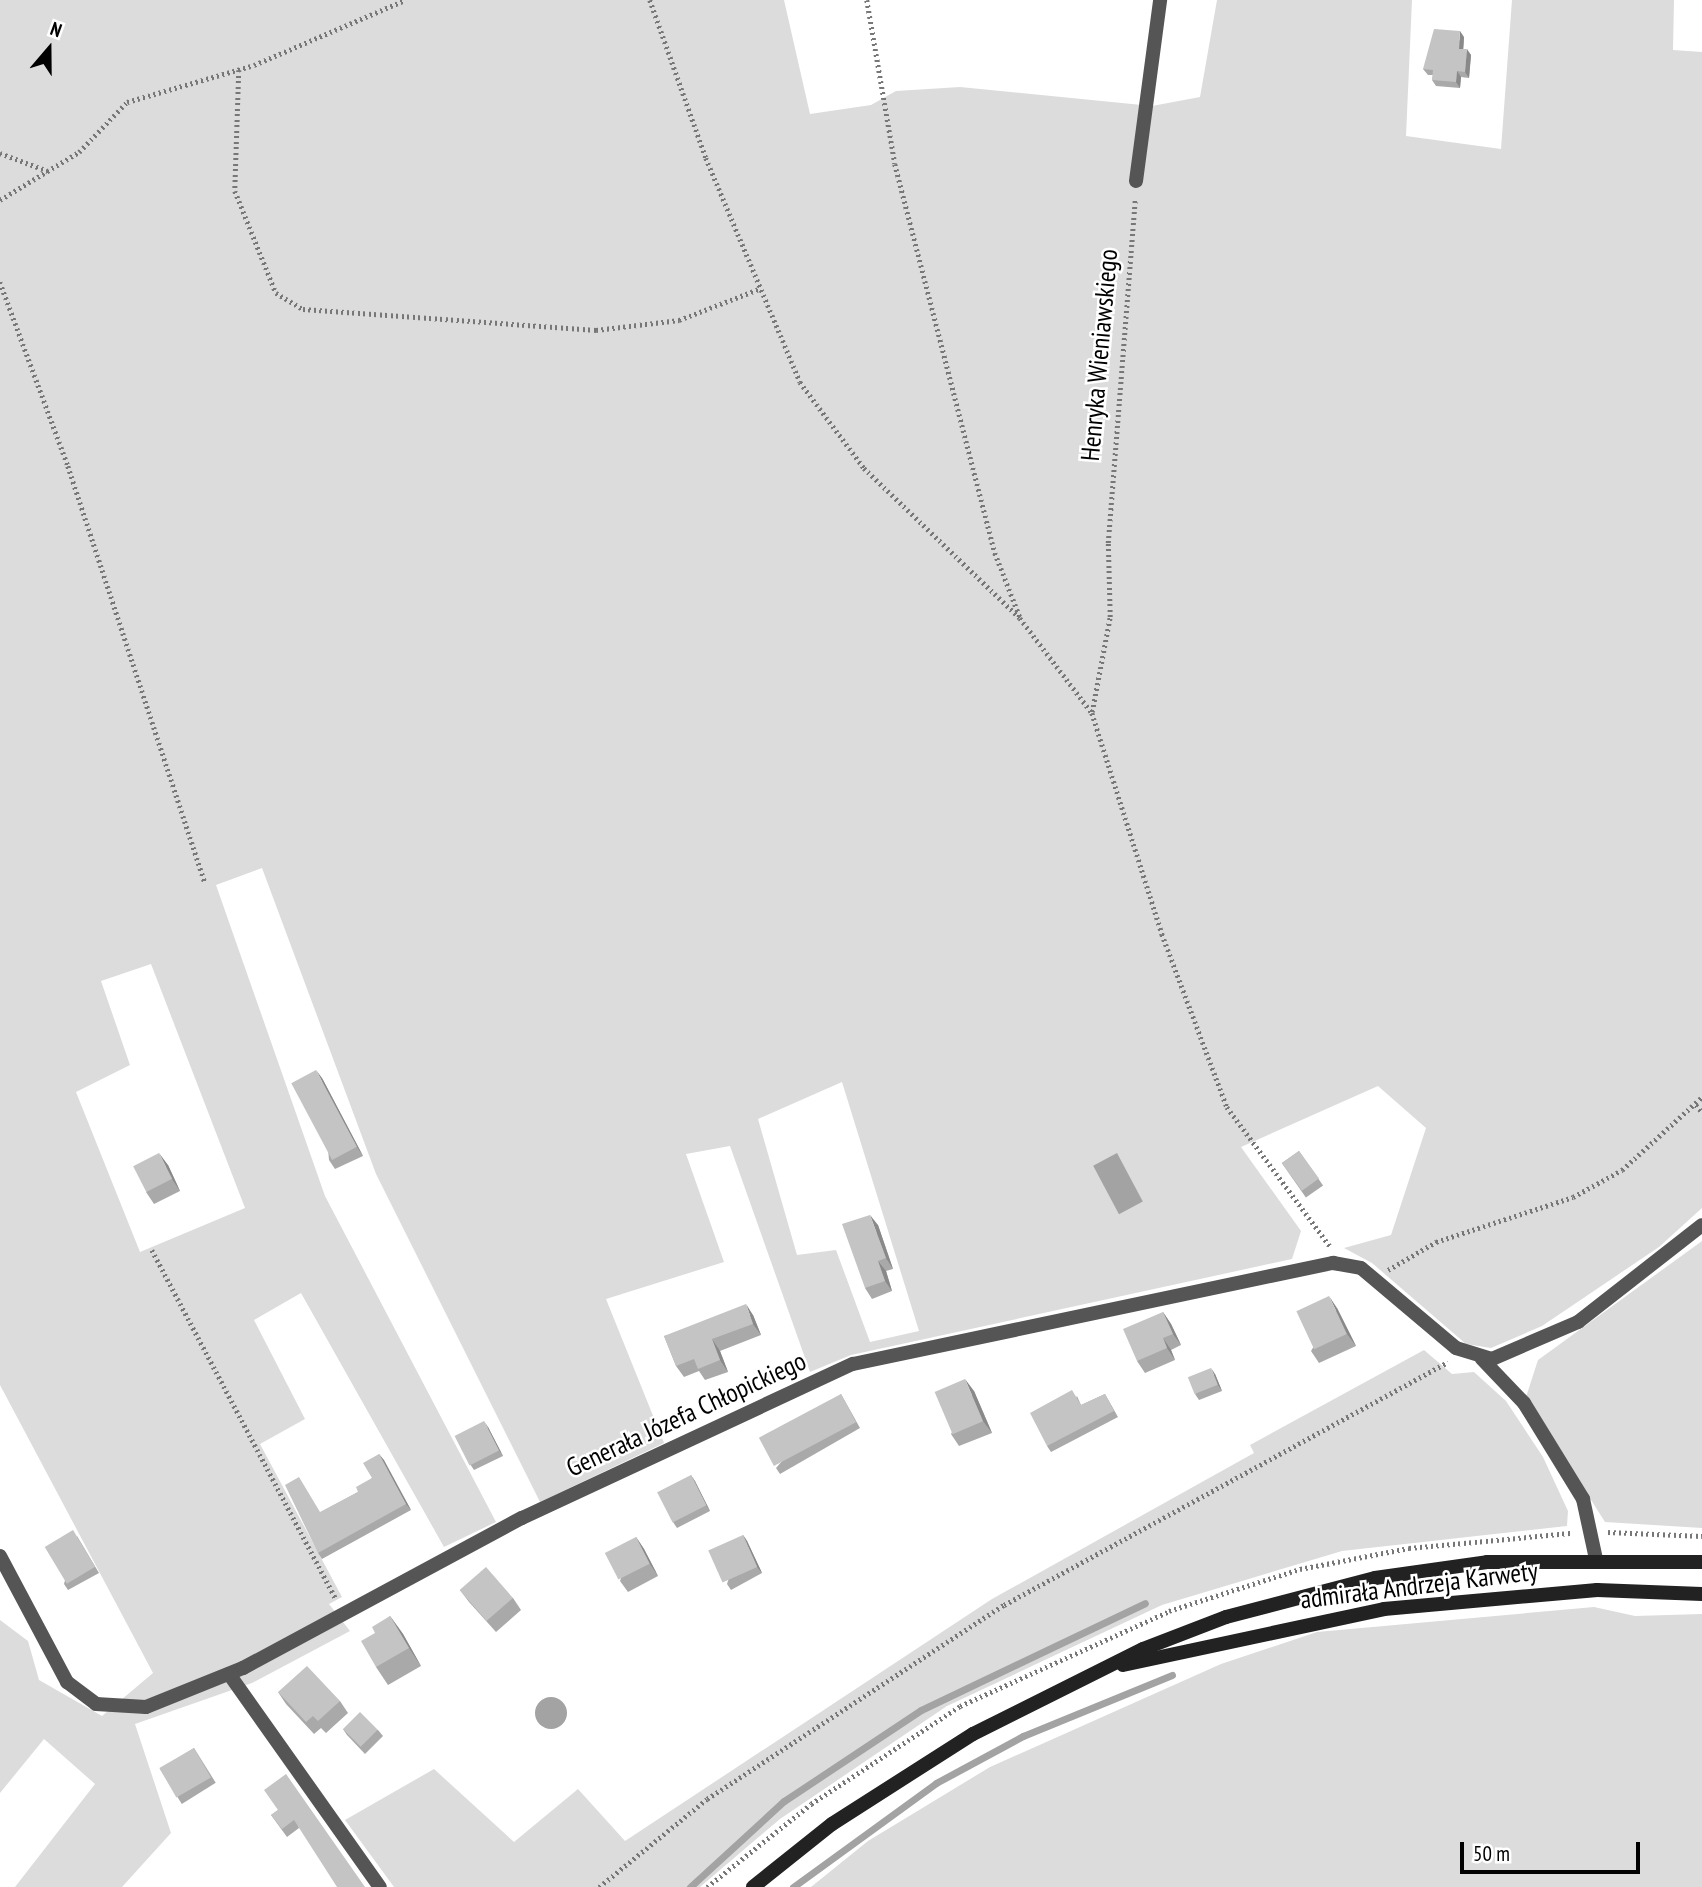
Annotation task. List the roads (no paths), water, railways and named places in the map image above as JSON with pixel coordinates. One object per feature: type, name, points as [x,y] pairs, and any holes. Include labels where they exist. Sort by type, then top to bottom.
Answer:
[{"type":"main road","name":"admirała Andrzeja Karwety","points":[[752,1887],[897,1780],[973,1734],[1181,1632],[1336,1587],[1487,1562],[1596,1559],[1702,1562]]},
{"type":"main road","name":"admirała Andrzeja Karwety","points":[[1105,1670],[1384,1609],[1597,1590],[1702,1594]]},
{"type":"street","points":[[1136,181],[1160,0]]},
{"type":"street","points":[[1482,1359],[1514,1354],[1578,1322],[1702,1225]]},
{"type":"street","name":"Generała Józefa Chłopickiego","points":[[0,1556],[47,1653],[67,1682],[96,1704],[146,1707],[229,1674],[522,1518],[853,1364],[1146,1298],[1344,1263],[1375,1277],[1464,1353],[1482,1359]]},
{"type":"street","points":[[1482,1359],[1524,1403],[1583,1499],[1595,1531],[1596,1559]]},
{"type":"street","points":[[229,1674],[380,1887]]},
{"type":"waterway","points":[[690,1887],[784,1801],[921,1710],[1145,1603]]},
{"type":"waterway","points":[[793,1887],[936,1783],[1023,1736],[1172,1675]]}]
